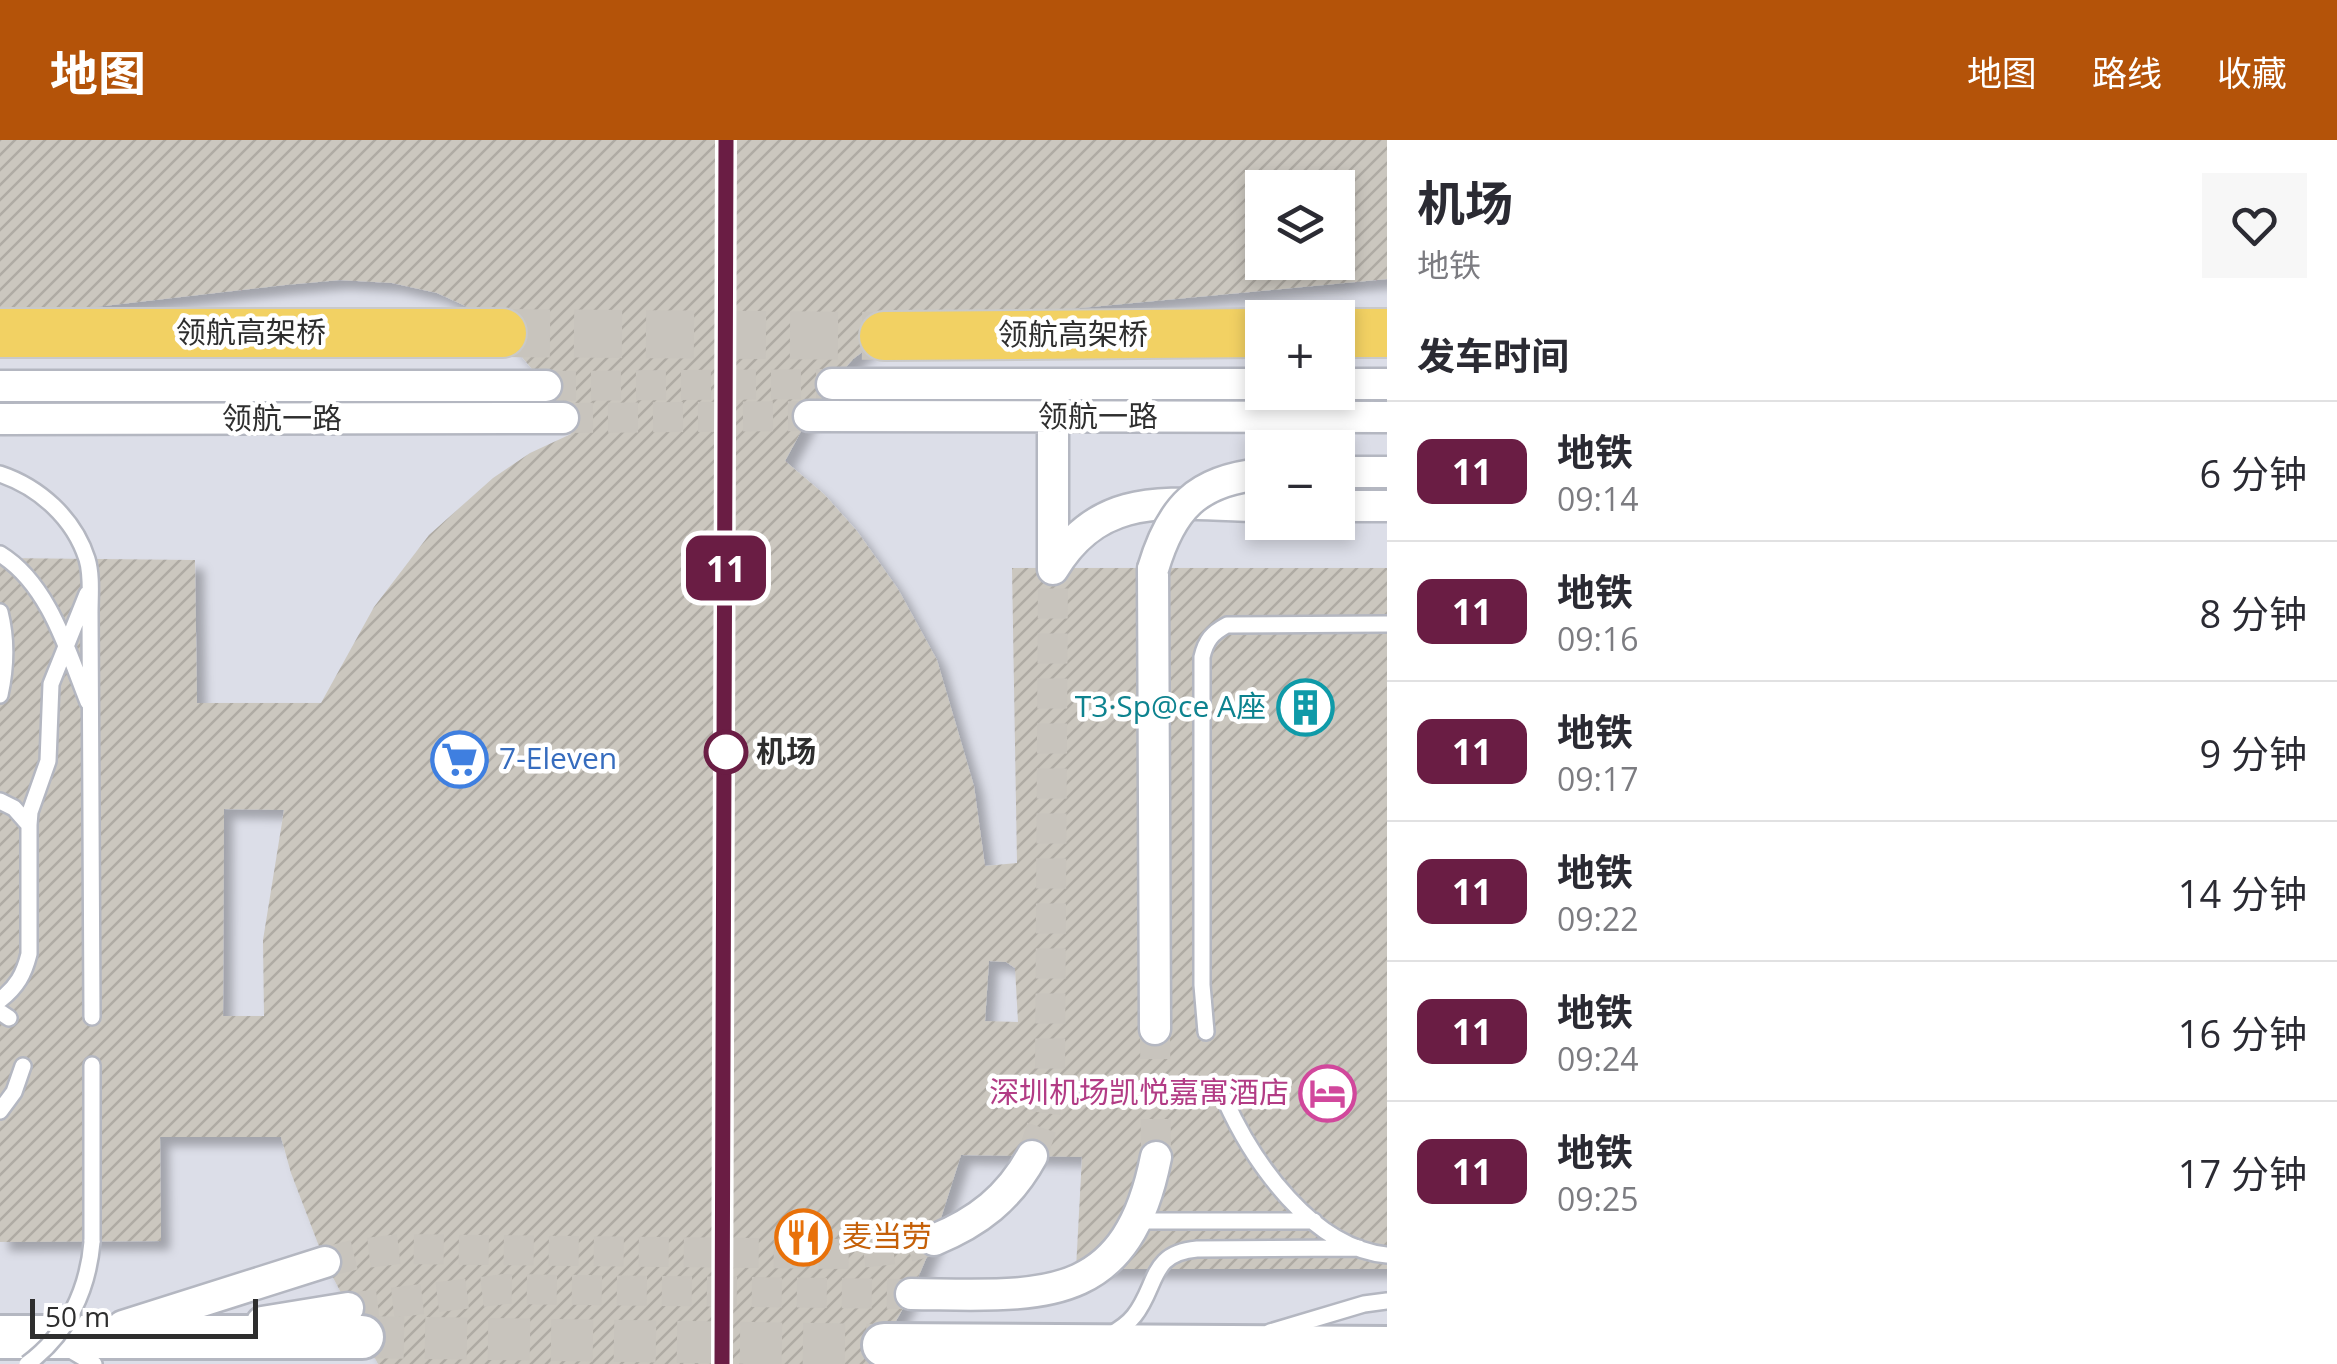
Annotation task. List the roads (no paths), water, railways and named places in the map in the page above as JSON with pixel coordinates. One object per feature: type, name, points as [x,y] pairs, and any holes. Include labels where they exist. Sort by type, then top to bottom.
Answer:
[{"type":"main road","name":"领航高架桥","points":[[0,333],[502,333]]},
{"type":"main road","points":[[1355,333],[1387,333]]},
{"type":"main road","name":"领航高架桥","points":[[884,336],[1245,334]]},
{"type":"street","points":[[832,384],[1245,384]]},
{"type":"street","points":[[1355,384],[1387,384]]},
{"type":"street","points":[[0,386],[546,386]]},
{"type":"street","name":"领航一路","points":[[808,416],[1387,417]]},
{"type":"street","points":[[1052,417],[1053,568],[1078,534],[1114,511],[1154,506],[1245,506]]},
{"type":"street","name":"领航一路","points":[[0,419],[563,418]]},
{"type":"street","points":[[1355,472],[1387,472]]},
{"type":"street","points":[[1155,1029],[1153,570],[1162,537],[1176,513],[1194,495],[1216,482],[1245,477]]},
{"type":"street","points":[[1355,506],[1387,506]]},
{"type":"street","points":[[934,1240],[992,1208],[1016,1182],[1032,1156]]},
{"type":"street","points":[[911,1294],[1042,1292],[1078,1280],[1097,1269],[1122,1245],[1149,1193],[1156,1157]]},
{"type":"street","points":[[58,1351],[325,1262]]},
{"type":"street","points":[[58,1351],[166,1336],[355,1322]]},
{"type":"street","points":[[884,1344],[1086,1346],[1160,1356],[1222,1347],[1387,1348]]},
{"type":"lane","points":[[0,474],[26,484],[56,508],[73,530],[87,560],[92,1017]]},
{"type":"lane","points":[[4,556],[30,583],[65,643],[91,711]]},
{"type":"lane","points":[[0,1000],[13,991],[29,954],[30,812],[48,761],[51,684],[90,588]]},
{"type":"lane","points":[[0,612],[5,670],[0,695]]},
{"type":"lane","points":[[1206,1032],[1202,927],[1202,657],[1206,643],[1214,632],[1227,625],[1387,624]]},
{"type":"lane","points":[[0,801],[14,808],[29,825]]},
{"type":"lane","points":[[58,1351],[46,1348],[69,1318],[89,1268],[92,1065]]},
{"type":"lane","points":[[0,1111],[14,1092],[23,1066]]},
{"type":"lane","points":[[1225,1100],[1264,1169],[1314,1221],[1358,1248]]},
{"type":"lane","points":[[1137,1221],[1314,1221]]},
{"type":"lane","points":[[1086,1346],[1123,1327],[1134,1316],[1160,1264],[1175,1252],[1358,1248],[1387,1255]]},
{"type":"lane","points":[[1222,1347],[1334,1312],[1387,1301]]},
{"type":"tunnel","points":[[502,333],[884,336]]},
{"type":"tunnel","points":[[546,386],[832,384]]},
{"type":"tunnel","points":[[563,418],[809,416]]},
{"type":"tunnel","points":[[1032,1156],[1045,1118],[1050,1079],[1053,569]]},
{"type":"tunnel","points":[[1155,1029],[1156,1157]]},
{"type":"tunnel","points":[[325,1262],[400,1249],[850,1254],[905,1248],[934,1240]]},
{"type":"tunnel","points":[[348,1308],[505,1289],[911,1294]]},
{"type":"tunnel","points":[[362,1337],[884,1345]]},
{"type":"metro line","name":"11","points":[[722,1364],[726,140]]},
{"type":"place","name":"T3·Sp@ce A座","points":[[1305,707]]},
{"type":"place","name":"机场","points":[[726,752]]},
{"type":"place","name":"7-Eleven","points":[[460,759]]},
{"type":"place","name":"深圳机场凯悦嘉寓酒店","points":[[1328,1093]]},
{"type":"place","name":"麦当劳","points":[[803,1237]]}]
